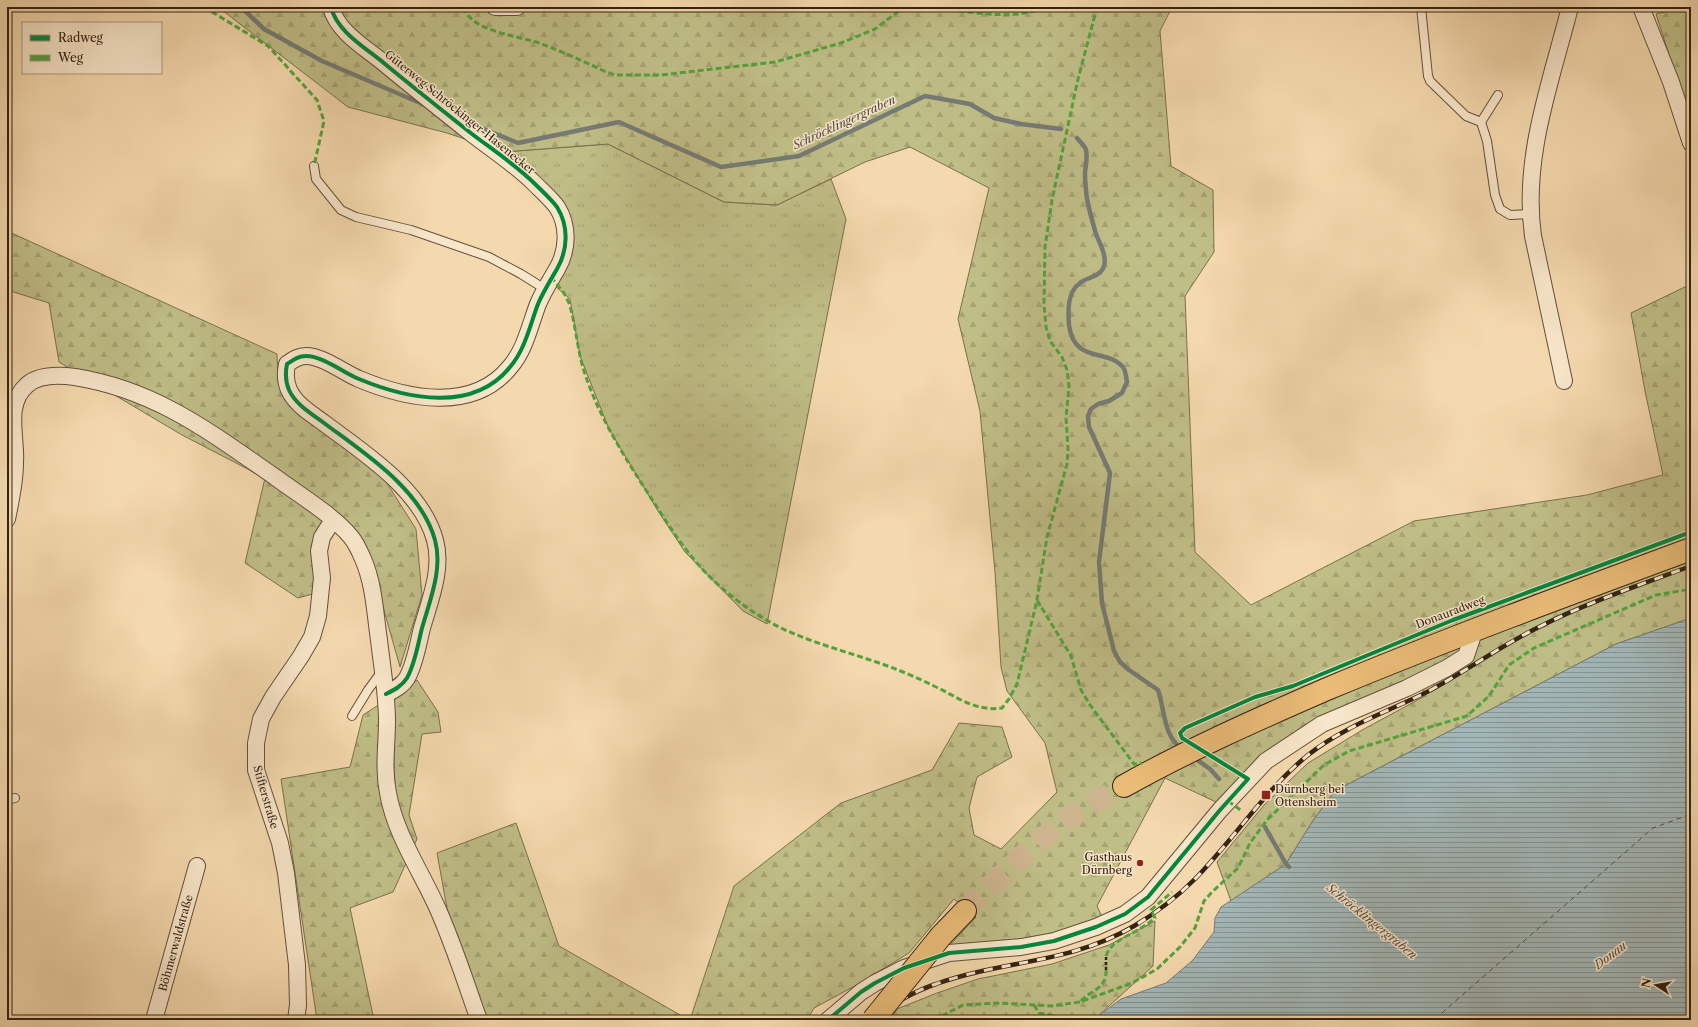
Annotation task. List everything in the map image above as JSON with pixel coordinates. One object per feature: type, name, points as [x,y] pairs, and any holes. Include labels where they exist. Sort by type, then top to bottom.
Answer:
[{"type":"main road","points":[[1124,786],[1214,738],[1367,673],[1475,629],[1691,549]]},
{"type":"main road","points":[[873,1020],[941,936],[965,911]]},
{"type":"street","name":"Güterweg Schröckinger-Hasenecker","points":[[331,7],[336,21],[352,37],[532,181],[557,207],[564,224],[566,241],[561,260],[544,289],[528,333],[510,367],[494,383],[481,390],[462,396],[442,398],[417,396],[388,389],[359,379],[320,360],[307,356],[296,358],[287,364],[285,377],[290,391],[300,404],[399,483],[416,503],[429,524],[435,540],[437,562],[435,584],[413,660],[407,678],[397,688],[386,694]]},
{"type":"street","points":[[495,7],[517,7]]},
{"type":"street","points":[[1564,381],[1533,236],[1531,214],[1535,144],[1570,7]]},
{"type":"street","points":[[1641,7],[1671,82],[1691,143]]},
{"type":"street","points":[[7,519],[15,467],[13,413],[17,398],[28,384],[44,377],[62,375],[86,379],[124,389],[161,403],[196,423],[227,444],[333,520],[351,538],[364,560],[372,589],[386,694],[387,720],[385,768],[393,816],[401,836],[436,903],[447,929],[479,1020]]},
{"type":"street","name":"Stifterstraße","points":[[296,1020],[298,1005],[297,965],[286,873],[280,843],[256,770],[256,743],[261,718],[312,638],[319,609],[322,578],[319,551],[322,537],[333,520]]},
{"type":"street","points":[[828,1020],[860,992],[904,968],[949,953],[1021,947],[1054,941],[1096,927],[1125,914],[1148,897],[1220,810],[1266,761],[1322,724],[1406,688],[1447,668],[1466,656],[1475,629]]},
{"type":"street","name":"Böhmerwaldstraße","points":[[154,1020],[198,866]]},
{"type":"lane","points":[[1421,7],[1428,76],[1430,81],[1466,116],[1481,122]]},
{"type":"lane","points":[[1498,95],[1481,122],[1487,141],[1495,194],[1500,209],[1510,215],[1531,214]]},
{"type":"lane","points":[[314,166],[316,179],[341,210],[356,217],[411,230],[489,257],[521,274],[544,289]]},
{"type":"lane","points":[[352,716],[376,677],[383,671]]},
{"type":"path","points":[[1106,956],[1106,970]]},
{"type":"green space","points":[[218,7],[527,7],[538,11],[569,7],[1172,7],[1160,31],[1171,166],[1213,190],[1214,252],[1185,296],[1195,552],[1251,605],[1414,521],[1587,495],[1663,475],[1645,391],[1631,313],[1691,284],[1691,618],[1616,644],[1335,791],[1312,822],[1286,864],[1231,901],[1217,862],[1265,804],[1308,763],[1364,729],[1425,696],[1418,678],[1306,724],[1260,757],[1216,802],[1165,778],[1097,906],[1103,919],[1051,937],[949,946],[976,917],[954,899],[909,953],[853,987],[814,1008],[807,1020],[690,1020],[734,886],[841,803],[932,770],[959,723],[1002,727],[1012,757],[977,777],[969,808],[974,835],[1001,849],[1057,792],[1045,743],[1007,691],[1001,667],[995,572],[980,411],[958,319],[989,188],[910,147],[865,162],[777,205],[724,202],[608,144],[503,152],[447,133],[348,107]]},
{"type":"green space","points":[[1683,7],[1691,7],[1691,123],[1656,14]]},
{"type":"green space","points":[[608,144],[724,202],[777,205],[831,179],[846,219],[767,624],[743,611],[685,552],[658,511],[609,429],[580,356],[570,299],[555,286],[573,239],[503,152]]},
{"type":"green space","points":[[7,231],[277,354],[278,380],[283,397],[383,477],[416,529],[422,595],[400,667],[373,571],[336,512],[316,593],[298,598],[245,563],[265,478],[182,435],[59,362],[49,303],[7,290]]},
{"type":"green space","points":[[417,680],[438,712],[441,732],[422,734],[409,815],[417,839],[393,892],[350,908],[374,1020],[317,1020],[281,779],[350,767],[363,715]]},
{"type":"green space","points":[[516,823],[559,946],[689,1020],[477,1020],[456,958],[437,853]]},
{"type":"green space","points":[[1155,921],[1153,966],[1097,1017],[1085,1020],[890,1020],[897,1009],[937,993],[978,979],[1052,964],[1109,945]]},
{"type":"water","name":"Donau","points":[[1691,618],[1691,1020],[1085,1020],[1097,1017],[1121,999],[1166,983],[1192,961],[1214,932],[1215,918],[1221,907],[1286,864],[1312,822],[1335,791],[1616,644]]},
{"type":"waterway","name":"Schröcklingergraben","points":[[241,7],[264,29],[322,61],[425,105]]},
{"type":"waterway","name":"Schröcklingergraben","points":[[469,123],[518,143],[619,122],[721,167],[799,156],[925,96],[970,104],[994,118],[1021,124],[1061,129]]},
{"type":"waterway","name":"Schröcklingergraben","points":[[1077,138],[1086,150],[1087,156],[1085,177],[1087,199],[1096,234],[1104,254],[1105,262],[1102,270],[1097,275],[1083,281],[1073,291],[1069,302],[1069,325],[1072,337],[1077,345],[1092,354],[1116,361],[1123,367],[1127,382],[1122,393],[1109,401],[1098,404],[1091,409],[1088,416],[1089,427],[1110,473],[1099,562],[1102,603],[1114,651],[1120,662],[1158,690],[1168,730],[1176,744],[1182,749]]},
{"type":"waterway","name":"Schröcklingergraben","points":[[1193,757],[1210,769],[1219,779]]},
{"type":"waterway","name":"Schröcklingergraben","points":[[1265,827],[1289,867]]},
{"type":"ferry route","points":[[1436,1020],[1443,1012],[1653,828],[1691,814]]},
{"type":"tunnel","points":[[965,911],[1008,869],[1053,830],[1079,812],[1124,786]]},
{"type":"railway","points":[[869,1020],[910,995],[927,987],[961,976],[1061,955],[1085,948],[1134,926],[1150,916],[1188,886],[1209,864],[1277,784],[1308,755],[1322,745],[1350,728],[1427,692],[1525,634],[1614,594],[1691,566]]},
{"type":"marked path","points":[[204,7],[268,46],[317,100],[324,121],[314,166]]},
{"type":"marked path","points":[[464,7],[468,15],[475,22],[485,27],[539,43],[615,75],[661,75],[775,62],[841,43],[875,29],[904,7]]},
{"type":"marked path","points":[[932,7],[974,13],[1004,15],[1019,14],[1045,7]]},
{"type":"marked path","points":[[551,277],[564,293],[569,303],[584,371],[597,406],[614,439],[688,552],[713,580],[745,606],[781,628],[808,639],[898,670],[974,705],[992,709],[1002,708],[1017,684],[1037,600],[1047,537],[1067,464],[1068,448],[1066,418],[1069,386],[1067,370],[1062,357],[1050,341],[1046,327],[1044,304],[1045,247],[1052,200],[1078,79],[1097,7]]},
{"type":"marked path","points":[[934,1020],[963,1005],[1000,1003],[1051,1006],[1080,1002],[1132,983],[1157,969],[1180,947],[1195,928],[1204,901],[1238,868],[1250,843],[1267,820],[1324,765],[1349,751],[1467,716],[1489,696],[1509,665],[1534,648],[1656,595],[1691,589]]},
{"type":"marked path","points":[[1037,600],[1071,656],[1081,690],[1090,705],[1134,764],[1142,763]]},
{"type":"marked path","points":[[1228,801],[1242,811]]},
{"type":"marked path","points":[[1106,956],[1108,951],[1115,943],[1143,927],[1155,918],[1151,910],[1172,892]]},
{"type":"marked path","points":[[1081,1001],[1101,985],[1106,976],[1106,970]]},
{"type":"marked path","points":[[1034,1005],[1039,1013],[1076,1020]]},
{"type":"cycle path","points":[[331,7],[339,24],[353,39],[528,177],[557,207],[564,222],[566,238],[561,262],[544,291],[520,353],[510,367],[495,382],[478,391],[459,396],[439,398],[418,396],[398,392],[359,379],[313,357],[306,356],[296,358],[287,364],[287,384],[292,395],[300,405],[373,460],[404,488],[417,504],[428,522],[435,540],[437,551],[437,573],[414,660],[405,681],[398,688],[386,694]]},
{"type":"cycle path","name":"Donauradweg","points":[[828,1020],[861,992],[904,968],[949,953],[1021,947],[1054,941],[1096,927],[1125,914],[1148,897],[1220,810],[1248,779],[1182,738],[1180,733],[1185,728],[1255,697],[1293,686],[1453,620],[1691,532]]},
{"type":"place","name":"Dürnberg bei Ottensheim","points":[[1266,795]]},
{"type":"place","name":"Gasthaus Dürnberg","points":[[1140,863]]}]
